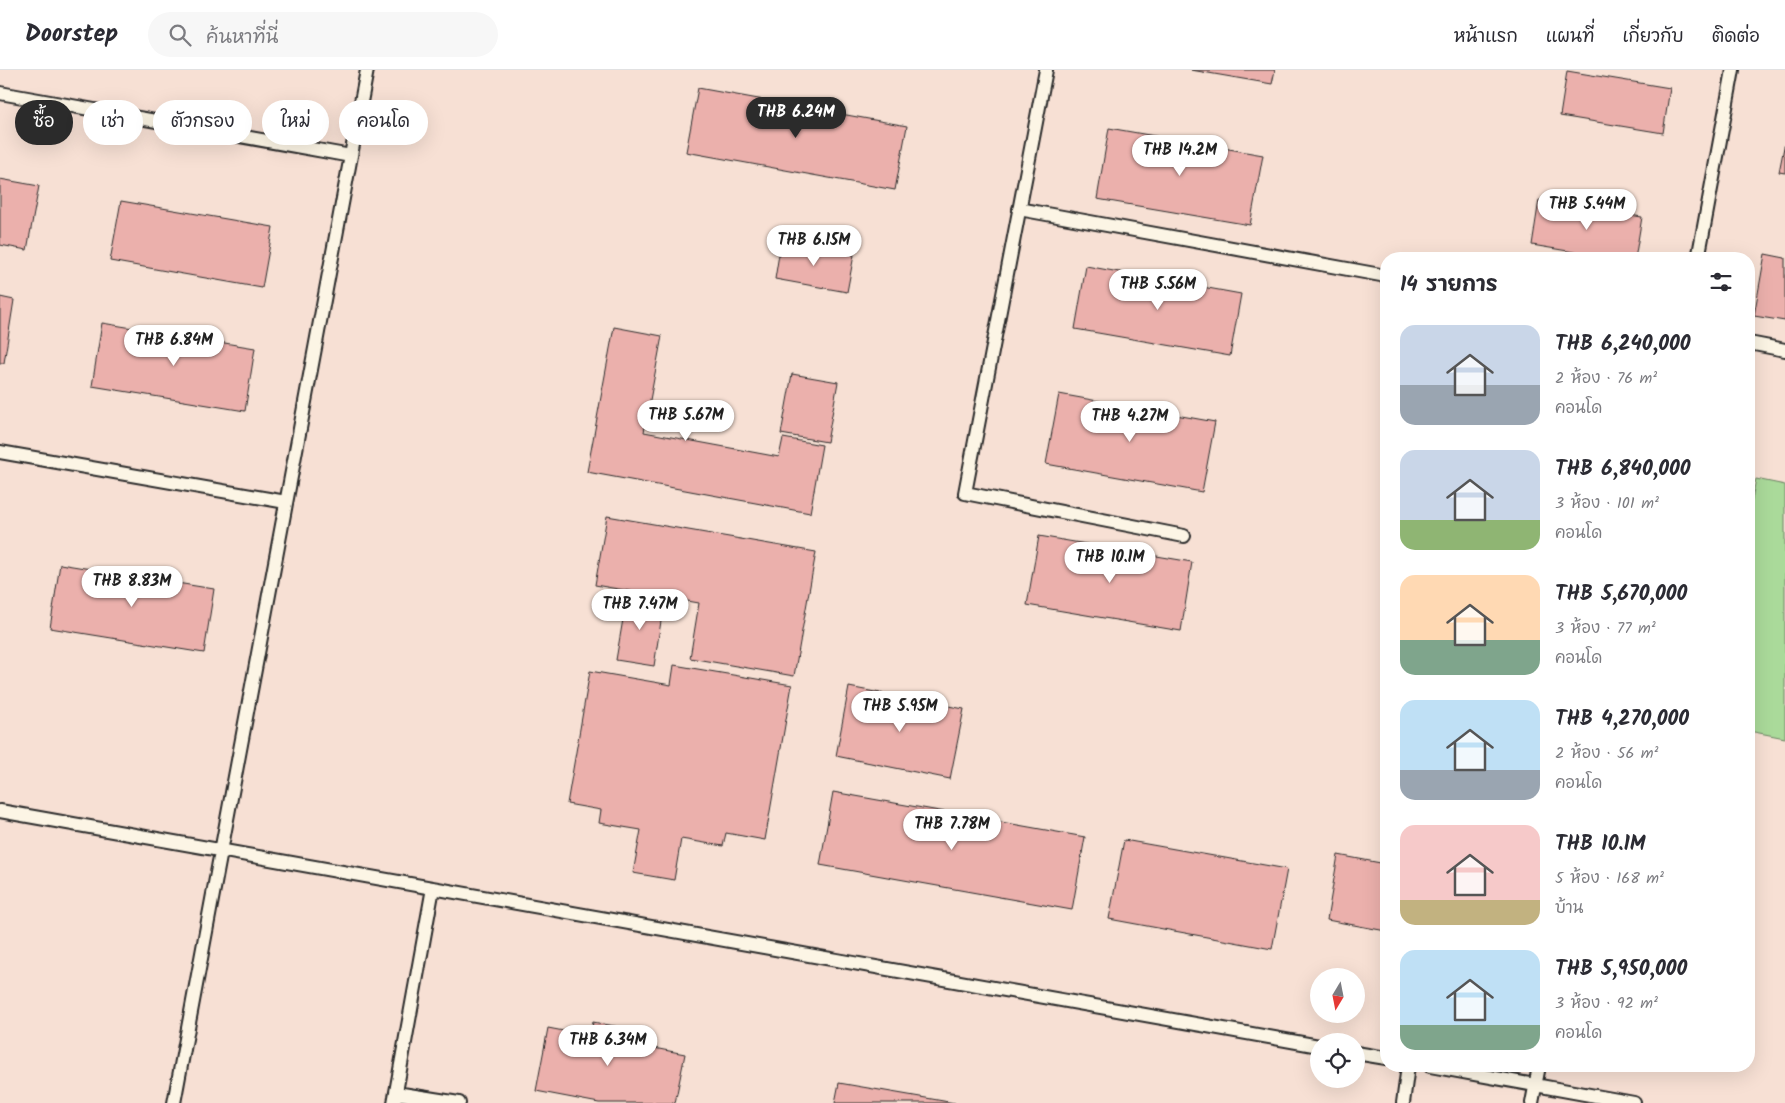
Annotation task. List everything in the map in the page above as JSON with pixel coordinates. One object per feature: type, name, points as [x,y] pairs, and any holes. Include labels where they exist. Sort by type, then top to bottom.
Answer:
[{"type":"lane","points":[[174,1103],[367,70]]},
{"type":"lane","points":[[1046,70],[965,493],[1184,536]]},
{"type":"lane","points":[[1699,252],[1733,70]]},
{"type":"lane","points":[[0,93],[350,156]]},
{"type":"lane","points":[[1019,209],[1380,275]]},
{"type":"lane","points":[[1755,344],[1785,350]]},
{"type":"lane","points":[[0,452],[286,502]]},
{"type":"lane","points":[[0,811],[1310,1044]]},
{"type":"lane","points":[[433,888],[395,1098],[459,1103]]},
{"type":"lane","points":[[1365,1054],[1380,1057]]},
{"type":"lane","points":[[1403,1103],[1407,1072]]},
{"type":"lane","points":[[1463,1072],[1634,1103]]},
{"type":"lane","points":[[1532,1103],[1538,1072]]},
{"type":"green space","points":[[1756,479],[1785,485],[1785,738],[1755,732]]},
{"type":"building","points":[[1191,70],[1275,70],[1272,84]]},
{"type":"building","points":[[1567,71],[1670,88],[1663,133],[1560,116]]},
{"type":"building","points":[[698,88],[907,126],[895,190],[686,152]]},
{"type":"building","points":[[1109,128],[1263,155],[1250,225],[1097,199]]},
{"type":"building","points":[[1785,142],[1785,173],[1779,172]]},
{"type":"building","points":[[0,179],[39,186],[27,250],[0,245]]},
{"type":"building","points":[[1539,200],[1642,217],[1636,252],[1574,252],[1532,245]]},
{"type":"building","points":[[121,201],[273,227],[262,288],[110,261]]},
{"type":"building","points":[[781,242],[854,255],[847,292],[775,279]]},
{"type":"building","points":[[1765,254],[1785,258],[1785,321],[1755,316]]},
{"type":"building","points":[[1086,266],[1241,294],[1230,356],[1075,329]]},
{"type":"building","points":[[0,297],[14,300],[4,363],[0,363]]},
{"type":"building","points":[[102,323],[255,348],[245,411],[92,386]]},
{"type":"building","points":[[614,327],[662,336],[644,432],[779,457],[783,438],[822,445],[810,513],[587,472]]},
{"type":"building","points":[[792,374],[838,382],[827,442],[781,434]]},
{"type":"building","points":[[1059,394],[1215,422],[1202,492],[1046,464]]},
{"type":"building","points":[[607,516],[816,552],[794,676],[690,658],[699,603],[595,585]]},
{"type":"building","points":[[1039,536],[1192,562],[1181,631],[1027,605]]},
{"type":"building","points":[[60,564],[214,589],[204,653],[50,628]]},
{"type":"building","points":[[627,596],[664,602],[654,666],[616,660]]},
{"type":"building","points":[[674,665],[792,685],[765,840],[726,833],[723,846],[681,839],[674,880],[633,873],[641,830],[599,823],[601,810],[567,804],[590,671],[671,685]]},
{"type":"building","points":[[849,687],[964,709],[950,779],[836,756]]},
{"type":"building","points":[[833,792],[1085,837],[1072,910],[820,865]]},
{"type":"building","points":[[1124,840],[1287,869],[1272,949],[1109,919]]},
{"type":"building","points":[[1338,855],[1380,863],[1380,930],[1327,920]]},
{"type":"building","points":[[593,1022],[640,1031],[638,1045],[685,1054],[675,1103],[599,1103],[536,1091],[548,1028],[590,1036]]},
{"type":"building","points":[[839,1083],[955,1103],[835,1103]]}]
